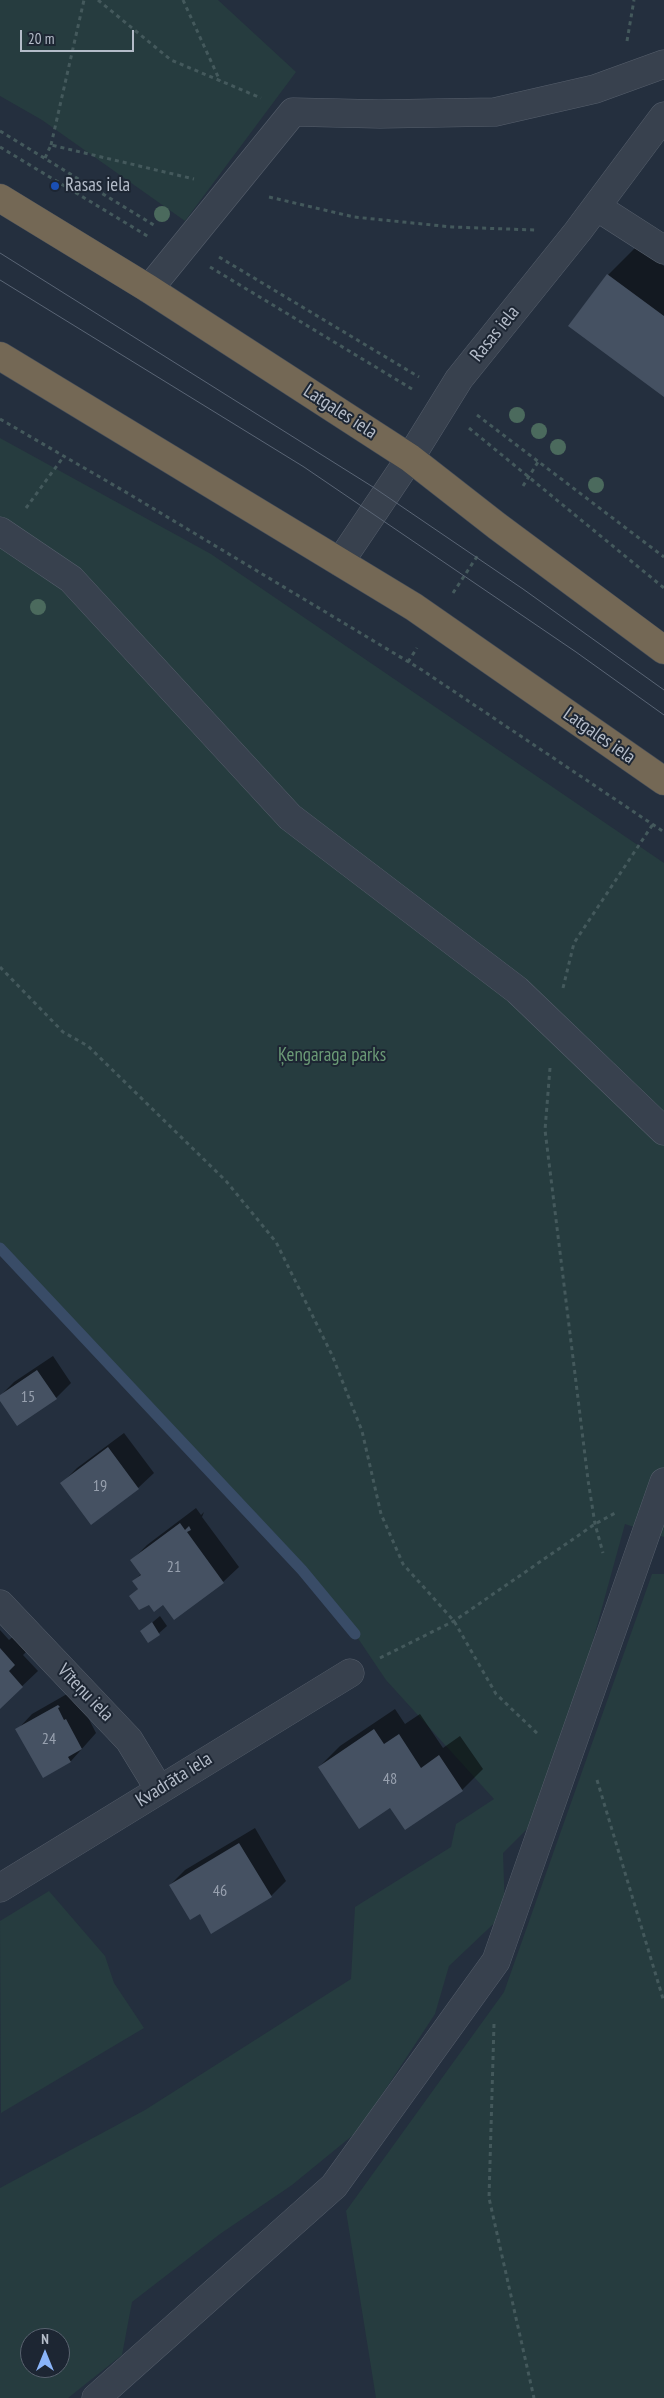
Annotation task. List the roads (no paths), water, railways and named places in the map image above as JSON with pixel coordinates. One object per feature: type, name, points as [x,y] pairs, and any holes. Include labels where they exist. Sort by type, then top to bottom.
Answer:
[{"type":"highway","name":"Latgales iela","points":[[0,198],[149,289],[410,458],[497,526],[664,650]]},
{"type":"highway","name":"Latgales iela","points":[[0,356],[414,607],[664,781]]},
{"type":"street","points":[[149,289],[178,250],[293,112],[380,114],[495,112],[594,90],[664,64]]},
{"type":"street","name":"Rasas iela","points":[[340,562],[410,458],[459,379],[578,231],[664,116]]},
{"type":"street","points":[[597,206],[664,250]]},
{"type":"street","points":[[4,533],[71,579],[290,817],[517,990],[664,1131]]},
{"type":"street","points":[[96,2398],[334,2186],[496,1961],[663,1485]]},
{"type":"street","name":"Vīteņu iela","points":[[0,1604],[129,1740],[159,1789]]},
{"type":"street","name":"Kvadrāta iela","points":[[0,1888],[350,1673]]},
{"type":"waterway","points":[[0,1248],[302,1570],[355,1634]]},
{"type":"tram line","points":[[0,253],[373,487],[523,589],[664,690]]},
{"type":"tram line","points":[[0,280],[304,467],[576,652],[664,715]]},
{"type":"place","name":"Rasas iela","points":[[55,186]]},
{"type":"park label","name":"Ķengaraga parks","points":[[332,1056]]}]
